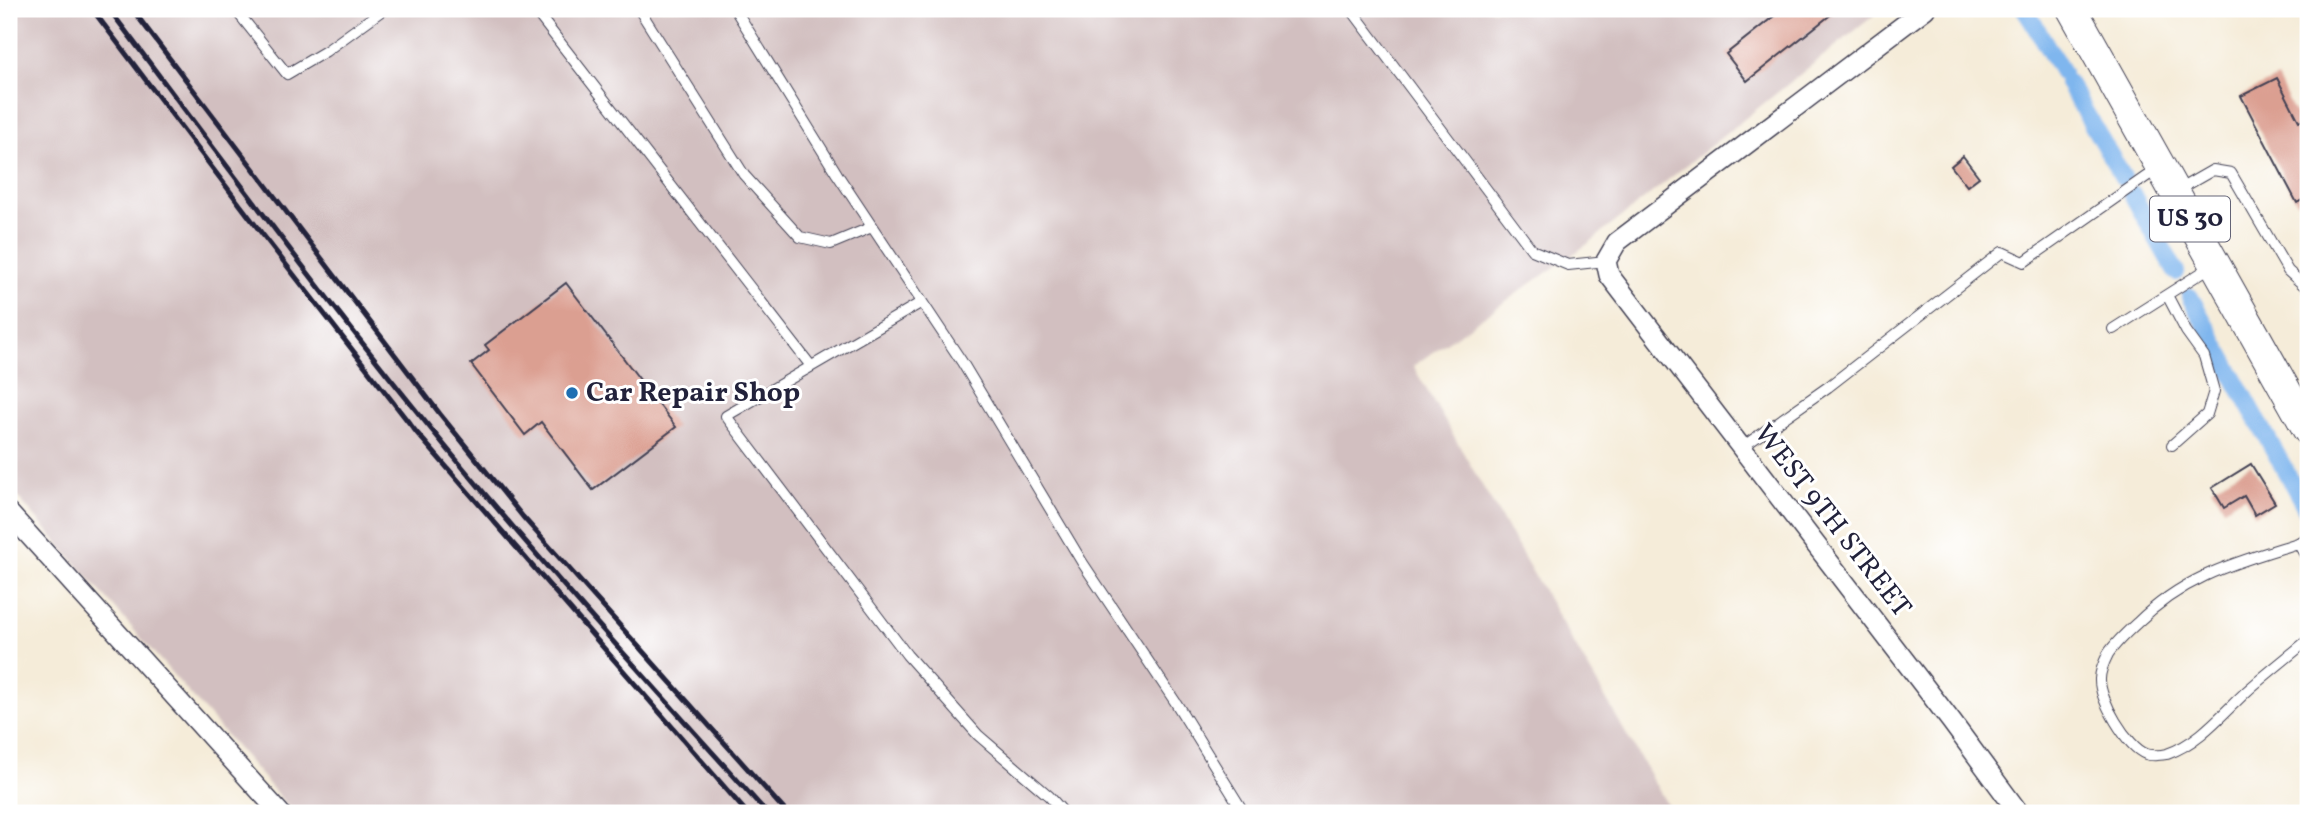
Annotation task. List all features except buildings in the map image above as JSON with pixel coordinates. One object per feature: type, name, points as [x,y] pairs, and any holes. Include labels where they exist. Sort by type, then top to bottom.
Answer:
[{"type":"main road","name":"US 30","points":[[2072,9],[2308,430]]},
{"type":"street","points":[[1606,261],[1616,243],[1925,9]]},
{"type":"street","name":"WEST 9TH STREET","points":[[1606,261],[1609,275],[2019,813]]},
{"type":"street","points":[[9,513],[280,813]]},
{"type":"lane","points":[[235,9],[287,74],[326,51],[384,9]]},
{"type":"lane","points":[[534,9],[811,366]]},
{"type":"lane","points":[[639,9],[744,175],[800,237],[831,244],[872,227]]},
{"type":"lane","points":[[735,9],[837,174],[962,362],[1082,562],[1176,703],[1244,813]]},
{"type":"lane","points":[[1351,9],[1532,250],[1568,265],[1606,261]]},
{"type":"lane","points":[[1741,448],[1828,387],[2002,251],[2024,262],[2168,179],[2213,170],[2231,173],[2288,271],[2308,289]]},
{"type":"lane","points":[[2113,329],[2215,264]]},
{"type":"lane","points":[[2167,295],[2186,331],[2204,356],[2214,391],[2207,414],[2172,445]]},
{"type":"lane","points":[[922,302],[726,416],[907,656],[978,735],[1049,796],[1064,813]]},
{"type":"lane","points":[[2308,537],[2298,543],[2216,570],[2181,587],[2156,604],[2119,640],[2107,656],[2100,679],[2103,694],[2111,713],[2132,743],[2146,754],[2165,755],[2184,745],[2213,723],[2308,640]]},
{"type":"lane","points":[[2298,543],[2308,560]]},
{"type":"shaded area","points":[[9,9],[1882,9],[1589,243],[1413,366],[1672,813],[294,813],[9,487]]},
{"type":"waterway","points":[[2025,9],[2062,72]]},
{"type":"waterway","points":[[2068,83],[2123,177]]},
{"type":"waterway","points":[[2132,194],[2176,272]]},
{"type":"waterway","points":[[2190,297],[2308,512]]},
{"type":"railway","points":[[92,9],[417,433],[747,813]]},
{"type":"railway","points":[[109,9],[306,270],[427,424],[552,572],[767,813]]},
{"type":"railway","points":[[132,9],[440,414],[523,517],[787,813]]},
{"type":"place","name":"Car Repair Shop","points":[[572,393]]}]
